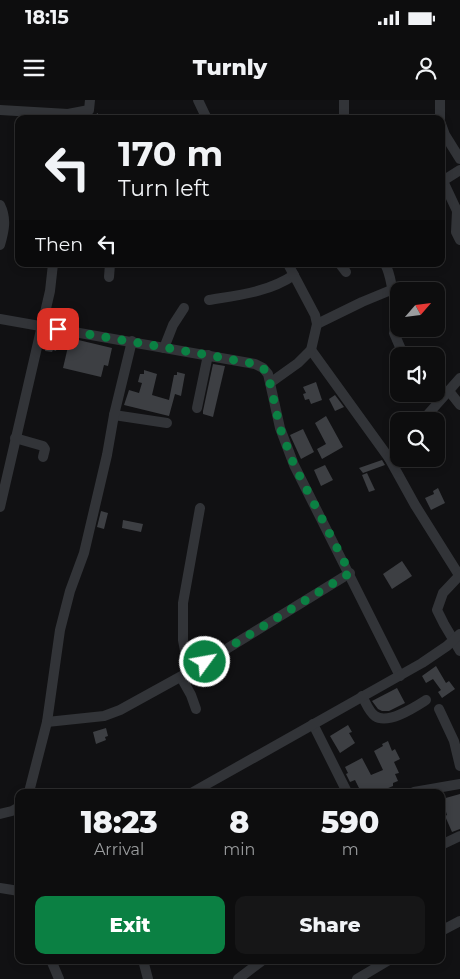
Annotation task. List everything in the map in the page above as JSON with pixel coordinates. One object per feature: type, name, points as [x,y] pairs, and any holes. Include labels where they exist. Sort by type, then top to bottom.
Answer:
[{"type":"street","points":[[72,115],[89,110],[90,100]]},
{"type":"street","points":[[198,100],[205,115]]},
{"type":"street","points":[[344,100],[344,115]]},
{"type":"street","points":[[440,100],[440,115]]},
{"type":"street","points":[[0,110],[57,115]]},
{"type":"street","points":[[445,135],[460,159]]},
{"type":"street","points":[[445,180],[460,170]]},
{"type":"street","points":[[445,187],[458,211],[456,232],[460,240]]},
{"type":"street","points":[[0,205],[4,215],[5,227],[0,245]]},
{"type":"street","points":[[0,507],[40,326],[50,291],[53,267]]},
{"type":"street","points":[[109,277],[110,267]]},
{"type":"street","points":[[270,383],[298,363],[311,350],[317,324],[316,315],[290,267]]},
{"type":"street","points":[[386,267],[390,282]]},
{"type":"street","points":[[209,300],[258,291],[281,284],[294,275]]},
{"type":"street","points":[[317,324],[390,290]]},
{"type":"street","points":[[164,348],[173,325],[184,308]]},
{"type":"street","points":[[0,319],[208,355],[255,364],[263,368],[268,374],[280,428],[294,465],[350,573],[400,676]]},
{"type":"street","points":[[30,789],[47,722],[60,630],[70,591],[84,553],[132,341]]},
{"type":"street","points":[[311,350],[389,458],[402,483],[459,575],[443,593],[438,610],[456,637],[460,651]]},
{"type":"street","points":[[197,408],[208,355]]},
{"type":"street","points":[[430,412],[460,378]]},
{"type":"street","points":[[449,391],[460,405]]},
{"type":"street","points":[[114,415],[168,424]]},
{"type":"street","points":[[15,438],[43,446],[45,449],[43,457]]},
{"type":"street","points":[[196,709],[185,674],[183,603],[200,508]]},
{"type":"street","points":[[47,722],[104,716],[120,710],[185,674],[350,573]]},
{"type":"street","points":[[198,789],[400,676],[422,663],[456,637]]},
{"type":"street","points":[[362,696],[371,712],[382,718],[407,712],[426,700]]},
{"type":"street","points":[[439,709],[452,735],[460,766]]},
{"type":"street","points":[[313,724],[346,789]]},
{"type":"street","points":[[431,789],[460,784]]},
{"type":"street","points":[[0,814],[15,809]]},
{"type":"street","points":[[445,843],[460,836]]},
{"type":"street","points":[[0,888],[15,890]]},
{"type":"street","points":[[445,930],[460,921]]},
{"type":"street","points":[[52,964],[58,979]]},
{"type":"street","points":[[144,964],[148,979]]},
{"type":"street","points":[[238,979],[258,964]]},
{"type":"street","points":[[357,979],[382,964]]},
{"type":"building","points":[[48,334],[60,337],[56,351],[45,351]]},
{"type":"building","points":[[70,338],[112,348],[108,366],[104,365],[101,377],[63,368]]},
{"type":"building","points":[[213,364],[225,366],[213,417],[203,414],[203,411]]},
{"type":"building","points":[[144,370],[157,374],[152,395],[169,400],[174,375],[177,375],[177,372],[185,374],[181,396],[175,394],[169,416],[124,405],[129,390],[139,393],[142,383],[138,382],[140,374],[144,374]]},
{"type":"building","points":[[316,382],[322,400],[311,404],[309,399],[305,400],[303,394],[306,393],[303,387]]},
{"type":"building","points":[[335,395],[344,407],[335,411],[329,399]]},
{"type":"building","points":[[326,416],[343,447],[322,459],[317,449],[326,444],[315,423]]},
{"type":"building","points":[[303,429],[314,452],[301,459],[290,435]]},
{"type":"building","points":[[382,460],[385,465],[363,473],[359,468]]},
{"type":"building","points":[[325,465],[333,480],[321,486],[314,470]]},
{"type":"building","points":[[367,473],[375,490],[369,492],[362,475]]},
{"type":"building","points":[[438,488],[445,503],[431,510],[425,498],[434,494],[433,491]]},
{"type":"building","points":[[101,511],[108,513],[104,529],[97,527]]},
{"type":"building","points":[[123,520],[143,524],[141,532],[122,528]]},
{"type":"building","points":[[402,561],[412,576],[392,589],[383,574]]},
{"type":"building","points":[[436,666],[446,683],[449,681],[455,689],[442,698],[438,692],[441,690],[433,679],[426,683],[422,676]]},
{"type":"building","points":[[397,688],[405,703],[389,711],[378,709],[372,701]]},
{"type":"building","points":[[348,725],[352,732],[349,733],[355,743],[340,753],[330,736]]},
{"type":"building","points":[[106,728],[108,736],[105,737],[106,740],[96,744],[93,732]]},
{"type":"building","points":[[388,741],[392,751],[395,749],[400,759],[394,762],[399,773],[395,774],[398,781],[386,789],[360,789],[355,780],[350,782],[345,767],[362,758],[371,775],[383,770],[374,751],[383,746],[382,744]]},
{"type":"building","points":[[460,794],[460,829],[452,832],[445,816],[447,815],[445,798]]},
{"type":"route","points":[[58,329],[255,364],[263,368],[268,374],[280,428],[294,465],[350,573],[205,662]]}]
